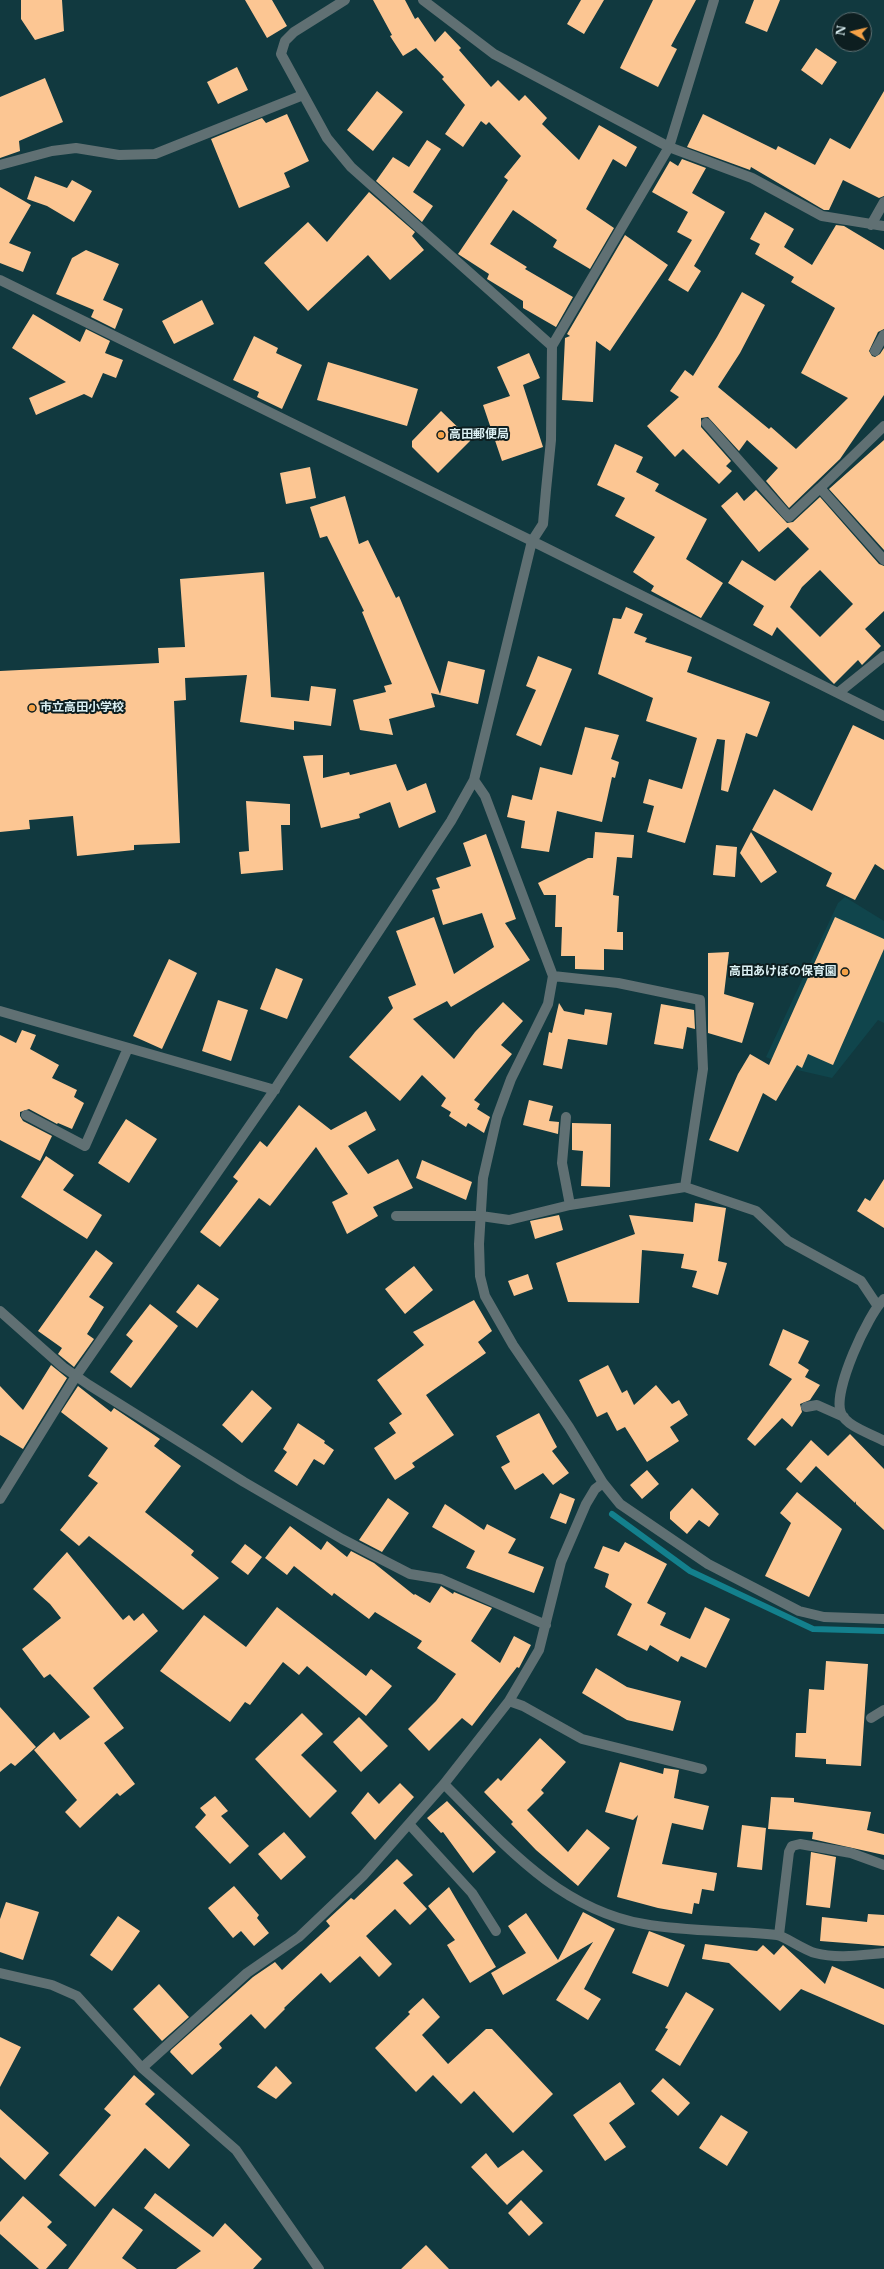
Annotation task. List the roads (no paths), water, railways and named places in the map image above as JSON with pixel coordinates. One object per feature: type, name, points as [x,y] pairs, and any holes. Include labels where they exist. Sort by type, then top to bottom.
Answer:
[{"type":"street","points":[[345,0],[294,32],[285,41],[281,54],[327,138],[351,167],[552,346]]},
{"type":"street","points":[[423,0],[494,54],[669,147],[752,178],[822,216],[870,225],[884,226]]},
{"type":"street","points":[[0,1499],[76,1376],[275,1090],[451,821],[474,780],[532,541],[543,524],[551,440],[552,346],[669,147],[714,0]]},
{"type":"street","points":[[0,165],[52,151],[76,148],[119,155],[155,154],[303,95]]},
{"type":"street","points":[[870,225],[884,202]]},
{"type":"street","points":[[0,280],[532,541],[884,716]]},
{"type":"street","points":[[875,351],[884,335]]},
{"type":"street","points":[[706,423],[789,517],[884,426]]},
{"type":"street","points":[[820,488],[884,560]]},
{"type":"street","points":[[838,693],[884,656]]},
{"type":"street","points":[[474,780],[485,796],[552,976],[548,1004],[511,1079],[497,1117],[484,1178],[479,1244],[480,1276],[485,1296],[513,1344],[569,1427],[603,1483],[620,1504],[708,1564],[799,1611],[824,1617],[884,1619]]},
{"type":"street","points":[[552,976],[618,983],[700,1000],[703,1070],[685,1187]]},
{"type":"street","points":[[0,1011],[275,1090]]},
{"type":"street","points":[[26,1115],[85,1146],[128,1048]]},
{"type":"street","points":[[566,1118],[562,1163],[570,1205]]},
{"type":"street","points":[[396,1216],[481,1216],[509,1220],[570,1205],[685,1187],[756,1211],[788,1241],[861,1281],[881,1302],[871,1315],[844,1376],[841,1412],[847,1421],[884,1441]]},
{"type":"street","points":[[0,1311],[63,1367],[76,1376],[244,1482],[342,1539],[410,1574],[441,1580],[546,1625]]},
{"type":"street","points":[[806,1408],[817,1405],[844,1417]]},
{"type":"street","points":[[142,2068],[247,1973],[300,1937],[363,1876],[444,1784],[509,1701],[539,1650],[561,1562],[586,1504],[595,1489],[603,1483]]},
{"type":"street","points":[[509,1701],[523,1706],[582,1739],[702,1769]]},
{"type":"street","points":[[871,1718],[884,1710]]},
{"type":"street","points":[[444,1784],[517,1857],[538,1875],[572,1898],[604,1914],[643,1924],[700,1931],[779,1935],[792,1944],[814,1953],[842,1957],[884,1953]]},
{"type":"street","points":[[409,1824],[472,1892],[496,1931]]},
{"type":"street","points":[[779,1935],[789,1852],[792,1846],[800,1844],[851,1853],[884,1865]]},
{"type":"street","points":[[0,1973],[52,1984],[77,1996],[142,2068],[236,2150],[319,2269]]},
{"type":"waterway","points":[[612,1514],[690,1571],[813,1629],[884,1631]]},
{"type":"place","name":"高田郵便局","points":[[441,435]]},
{"type":"place","name":"市立高田小学校","points":[[32,708]]},
{"type":"place","name":"高田あけぼの保育園","points":[[845,972]]}]
